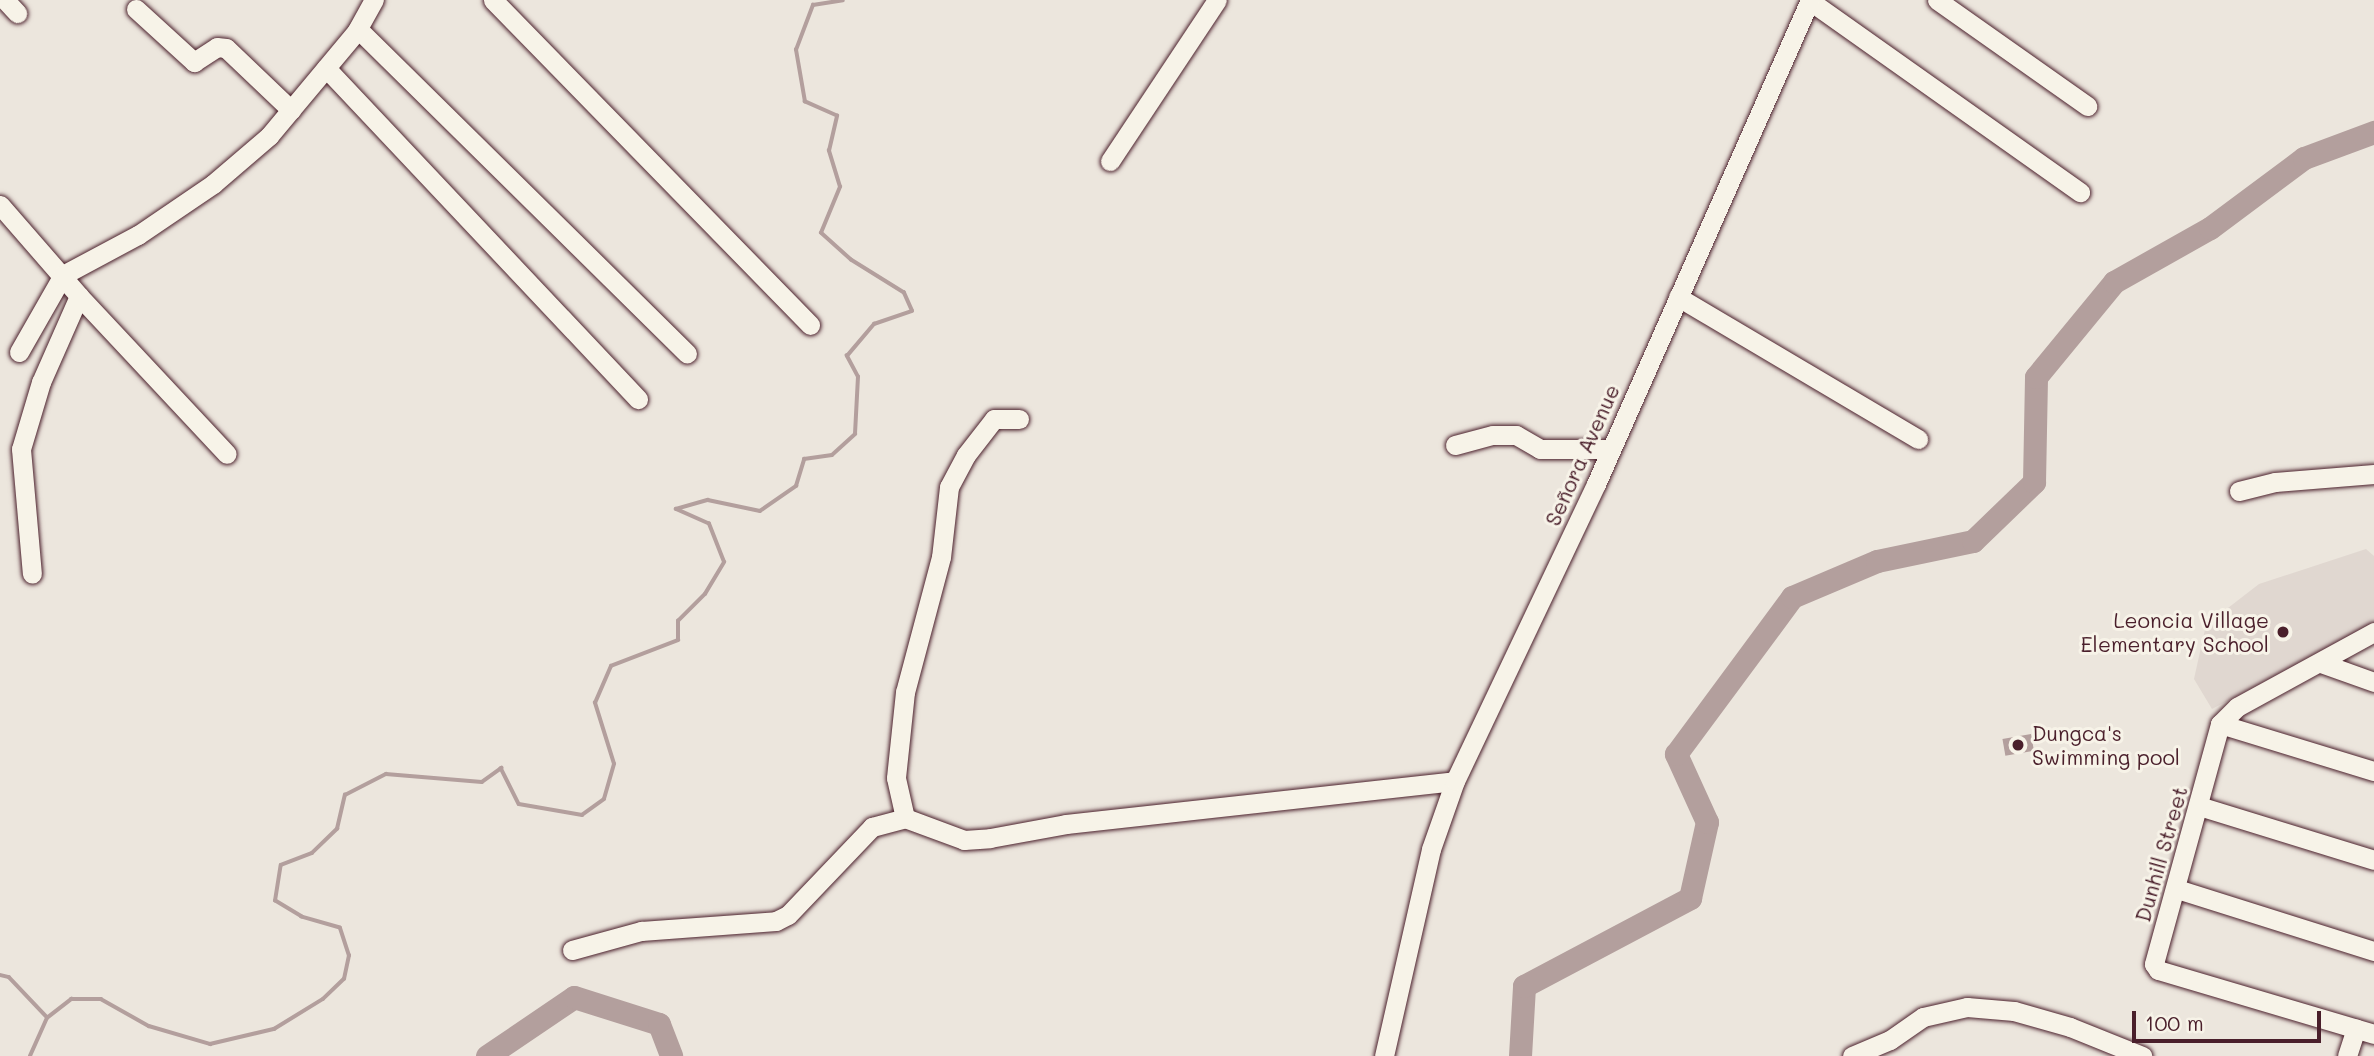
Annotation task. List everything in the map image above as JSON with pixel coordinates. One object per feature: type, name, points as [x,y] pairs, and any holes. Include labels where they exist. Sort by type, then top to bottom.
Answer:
[{"type":"street","points":[[19,352],[64,275],[138,235],[213,184],[291,110],[358,29],[374,0]]},
{"type":"street","points":[[493,0],[810,325]]},
{"type":"street","points":[[1110,161],[1217,0]]},
{"type":"street","points":[[1937,0],[2087,106]]},
{"type":"street","points":[[1810,1],[2080,192]]},
{"type":"street","name":"Señora Avenue","points":[[1384,1056],[1431,849],[1455,781],[1610,449],[1810,1]]},
{"type":"street","points":[[136,9],[194,62],[217,47],[226,48],[291,110]]},
{"type":"street","points":[[358,29],[687,354]]},
{"type":"street","points":[[326,68],[638,399]]},
{"type":"street","points":[[0,205],[64,275],[79,296],[227,454]]},
{"type":"street","points":[[32,574],[21,449],[41,382],[79,296]]},
{"type":"street","points":[[1678,297],[1918,439]]},
{"type":"street","points":[[905,818],[896,778],[905,692],[941,557],[949,487],[966,455],[995,419],[1019,419]]},
{"type":"street","points":[[1455,445],[1493,435],[1516,435],[1540,449],[1610,449]]},
{"type":"street","points":[[2239,491],[2275,482],[2374,474]]},
{"type":"street","points":[[2374,632],[2236,707],[2220,724],[2374,771]]},
{"type":"street","points":[[2321,663],[2374,682]]},
{"type":"street","name":"Dunhill Street","points":[[2220,724],[2177,889],[2154,959],[2156,968],[2365,1031]]},
{"type":"street","points":[[572,950],[641,931],[776,921],[788,915],[872,827],[905,818],[964,839],[990,838],[1066,824],[1455,781]]},
{"type":"street","points":[[2199,806],[2374,860]]},
{"type":"street","points":[[2177,889],[2374,951]]},
{"type":"street","points":[[1852,1056],[1890,1040],[1923,1017],[1967,1007],[2014,1011],[2070,1027],[2142,1056]]},
{"type":"street","points":[[2347,1056],[2365,1031]]},
{"type":"shaded area","name":"Leoncia Village Elementary School","points":[[2366,549],[2374,556],[2374,624],[2212,709],[2194,679],[2206,625],[2259,584]]},
{"type":"shaded area","name":"Dungca's Swimming pool","points":[[2031,734],[2034,751],[2005,756],[2002,739]]},
{"type":"waterway","points":[[30,1056],[47,1018],[71,999],[101,999],[149,1026],[210,1044],[274,1029],[323,999],[344,979],[349,956],[340,928],[302,917],[275,901],[281,865],[312,853],[337,829],[345,795],[386,774],[482,782],[501,768],[519,804],[582,815],[604,799],[614,764],[595,703],[611,666],[678,640],[678,621],[705,594],[724,562],[709,524],[676,509],[708,500],[760,511],[796,486],[804,459],[832,455],[855,434],[858,377],[847,356],[874,324],[912,311],[904,293],[851,260],[821,233],[840,187],[829,151],[837,116],[805,102],[796,50],[813,5],[843,0]]},
{"type":"waterway","points":[[1520,1056],[1524,986],[1690,898],[1707,822],[1676,754],[1792,597],[1877,561],[1973,541],[2034,482],[2036,377],[2114,282],[2210,228],[2304,158],[2374,132]]},
{"type":"waterway","points":[[0,975],[9,977],[47,1017]]},
{"type":"waterway","points":[[487,1056],[574,997],[659,1024],[671,1056]]},
{"type":"place","name":"Leoncia Village Elementary School","points":[[2283,632]]},
{"type":"place","name":"Dungca's Swimming pool","points":[[2018,745]]}]
